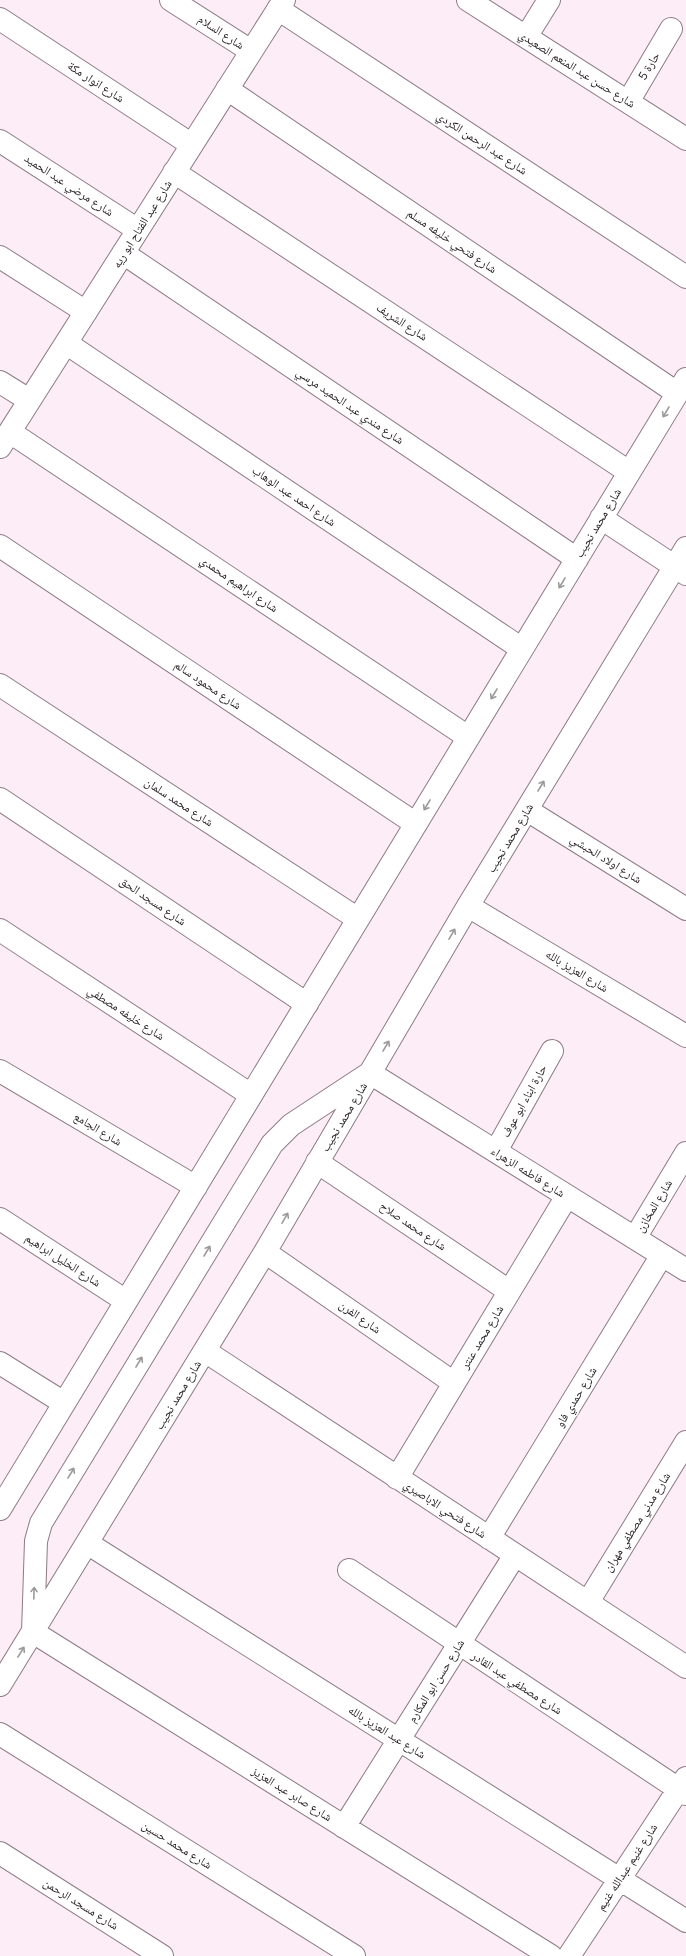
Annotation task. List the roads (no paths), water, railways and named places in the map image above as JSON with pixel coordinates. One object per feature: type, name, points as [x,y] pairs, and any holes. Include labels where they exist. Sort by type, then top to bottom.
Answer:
[{"type":"street","name":"شارع السلام","points":[[171,0],[251,51]]},
{"type":"street","name":"شارع حسن عبد المنعم الصعيدي","points":[[468,0],[686,139]]},
{"type":"street","points":[[526,37],[549,0]]},
{"type":"street","name":"شارع عبد الفتاح ابو ريه","points":[[5,439],[281,4]]},
{"type":"street","name":"شارع عبد الرحمن الكردي","points":[[281,4],[686,277]]},
{"type":"street","name":"شارع انوار مكة","points":[[0,19],[192,145]]},
{"type":"street","name":"حارة 5","points":[[628,102],[671,29]]},
{"type":"street","name":"شارع فتحي خليفه مسلم","points":[[227,89],[682,386]]},
{"type":"street","name":"شارع مرضي عبد الحميد","points":[[0,141],[138,230]]},
{"type":"street","name":"شارع الشريف","points":[[174,172],[629,472]]},
{"type":"street","name":"شارع مندي عبد الحميد مرسي","points":[[123,253],[577,559]]},
{"type":"street","points":[[0,257],[86,312]]},
{"type":"street","name":"شارع احمد عبد الوهاب","points":[[66,343],[522,649]]},
{"type":"street","points":[[0,382],[29,400]]},
{"type":"street","name":"شارع محمد نجيب","points":[[1,1504],[64,1403],[682,386]]},
{"type":"street","name":"شارع ابراهيم محمدي","points":[[5,439],[468,737]]},
{"type":"street","points":[[601,518],[682,562]]},
{"type":"street","name":"شارع محمود سالم","points":[[0,546],[416,824]]},
{"type":"street","name":"شارع محمد نجيب","points":[[0,1685],[265,1252],[468,906],[682,562]]},
{"type":"street","name":"شارع محمد سلمان","points":[[0,685],[358,919]]},
{"type":"street","name":"شارع مسجد الحق","points":[[0,799],[307,1004]]},
{"type":"street","name":"شارع اولاد الحبشي","points":[[527,810],[686,909]]},
{"type":"street","name":"شارع العزيز بالله","points":[[468,906],[686,1036]]},
{"type":"street","name":"شارع خليفه مصطفي","points":[[0,930],[251,1095]]},
{"type":"street","name":"حارة ابناء ابو عوف","points":[[496,1151],[552,1051]]},
{"type":"street","name":"شارع الجامع","points":[[0,1071],[196,1186]]},
{"type":"street","points":[[33,1632],[36,1541],[41,1523],[272,1144],[290,1125],[370,1073]]},
{"type":"street","name":"شارع فاطمه الزهراء","points":[[370,1073],[686,1270]]},
{"type":"street","name":"شارع المخازن","points":[[635,1238],[686,1153]]},
{"type":"street","name":"شارع محمد صلاح","points":[[317,1162],[509,1291]]},
{"type":"street","name":"شارع محمد عنتر","points":[[397,1478],[566,1196]]},
{"type":"street","name":"شارع الخليل ابراهيم","points":[[0,1219],[126,1301]]},
{"type":"street","name":"شارع الفرن","points":[[265,1252],[454,1383]]},
{"type":"street","name":"شارع حمدي فاو","points":[[489,1538],[662,1255]]},
{"type":"street","name":"شارع فتحي الاباصيري","points":[[205,1351],[686,1667]]},
{"type":"street","points":[[0,1363],[64,1403]]},
{"type":"street","name":"شارع مدني مصطفي مهران","points":[[588,1602],[686,1442]]},
{"type":"street","name":"شارع عبد العزيز بالله","points":[[87,1543],[686,1921]]},
{"type":"street","name":"شارع حسن ابو المكارم","points":[[344,1827],[515,1555]]},
{"type":"street","name":"شارع مصطفي عبد القادر","points":[[349,1570],[459,1644],[684,1787]]},
{"type":"street","name":"شارع صابر عبد العزيز","points":[[33,1632],[551,1956]]},
{"type":"street","name":"شارع محمد حسين","points":[[0,1734],[354,1956]]},
{"type":"street","name":"شارع غنيم عبدالله غنيم","points":[[569,1956],[684,1787]]},
{"type":"street","name":"شارع مسجد الرحمن","points":[[0,1853],[162,1956]]}]
